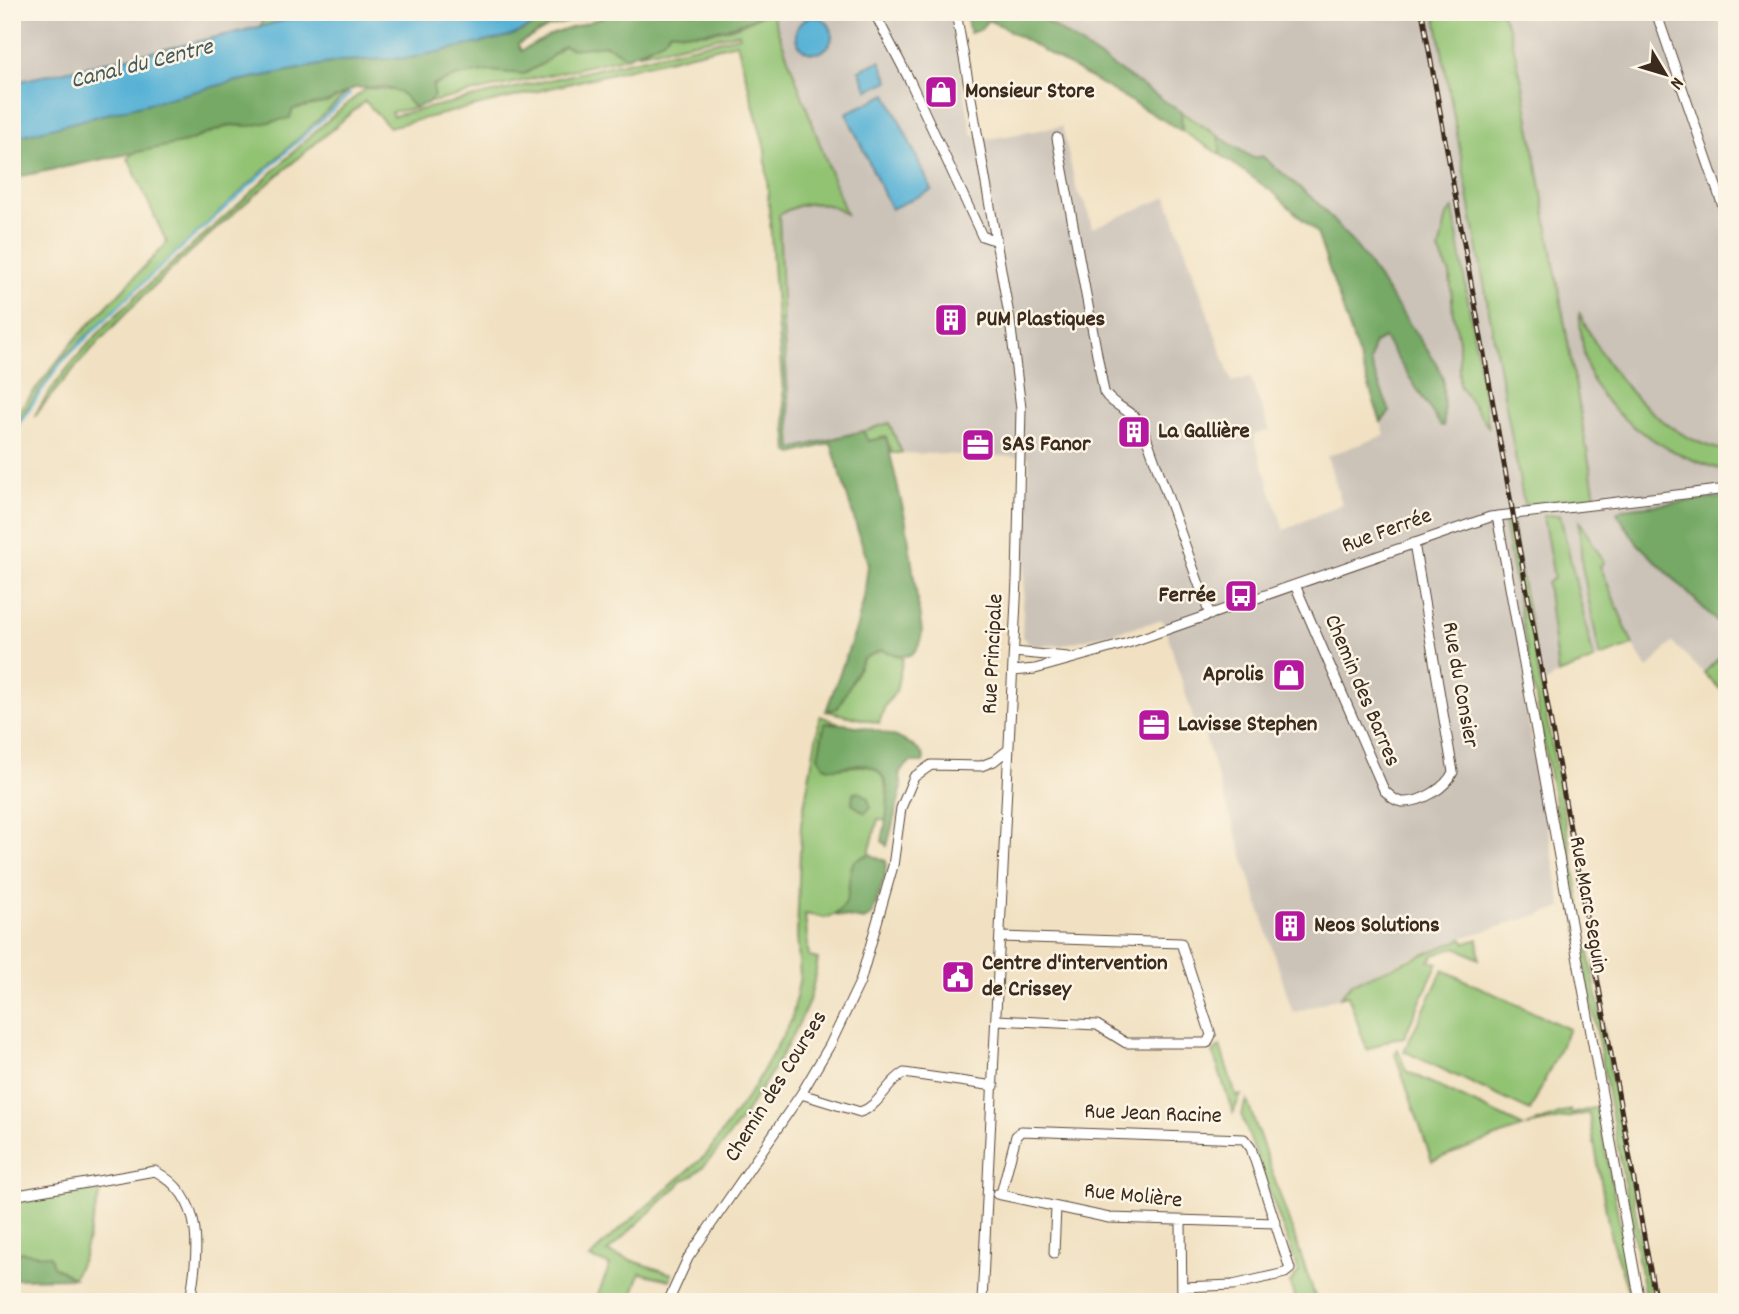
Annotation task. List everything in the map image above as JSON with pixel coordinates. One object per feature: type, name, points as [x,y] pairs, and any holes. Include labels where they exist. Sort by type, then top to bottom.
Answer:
[{"type":"street","points":[[874,12],[982,236],[991,239],[996,237]]},
{"type":"street","name":"Rue Principale","points":[[956,12],[996,237],[1021,408],[1014,652],[982,1302]]},
{"type":"street","points":[[1656,12],[1727,218]]},
{"type":"street","points":[[1057,138],[1104,392],[1109,400],[1130,411],[1142,425],[1210,615]]},
{"type":"street","name":"Rue Ferrée","points":[[1013,671],[1035,669],[1128,643],[1497,516],[1727,489]]},
{"type":"street","name":"Rue Marc Seguin","points":[[1497,516],[1640,1302]]},
{"type":"street","name":"Rue du Consier","points":[[1402,802],[1438,789],[1449,781],[1453,772],[1415,543]]},
{"type":"street","name":"Chemin des Barres","points":[[1295,585],[1376,775],[1392,799],[1402,802]]},
{"type":"street","name":"Rue Ferrée","points":[[1014,652],[1070,658]]},
{"type":"street","name":"Chemin des Courses","points":[[668,1302],[688,1258],[801,1094],[830,1045],[860,982],[893,866],[901,808],[908,788],[919,772],[936,765],[981,766],[994,761],[1009,749]]},
{"type":"street","points":[[997,1020],[1097,1025],[1126,1043],[1207,1043],[1211,1035],[1184,946],[1176,942],[1101,942],[1000,937]]},
{"type":"street","points":[[801,1094],[860,1112],[873,1106],[893,1080],[904,1073],[994,1086]]},
{"type":"street","name":"Rue Jean Racine","points":[[1000,1194],[1016,1136],[1021,1131],[1240,1138],[1251,1148],[1290,1269],[1282,1274],[1233,1285],[1182,1287]]},
{"type":"street","points":[[12,1196],[155,1171],[169,1179],[190,1206],[195,1227],[196,1249],[190,1302]]},
{"type":"street","name":"Rue Molière","points":[[987,1191],[1109,1218],[1276,1223]]},
{"type":"street","points":[[1054,1253],[1056,1207]]},
{"type":"street","points":[[1181,1222],[1182,1302]]},
{"type":"shaded area","points":[[12,12],[265,12],[260,28],[177,44],[12,83]]},
{"type":"shaded area","points":[[768,12],[950,12],[972,135],[988,139],[1062,126],[1077,192],[1086,205],[1092,228],[1167,197],[1232,382],[1250,377],[1270,430],[1253,435],[1284,530],[1342,504],[1327,456],[1385,435],[1355,346],[1413,329],[1262,156],[1253,159],[1032,12],[1727,12],[1727,696],[1672,642],[1648,669],[1632,645],[1558,674],[1524,697],[1562,908],[1468,936],[1401,961],[1352,983],[1340,997],[1293,1013],[1203,731],[1197,731],[1163,620],[1062,645],[1033,646],[1022,637],[1029,457],[902,453],[889,423],[792,449]]},
{"type":"green space","points":[[265,12],[316,12],[260,28]]},
{"type":"green space","points":[[561,12],[605,12],[549,27],[518,44],[521,51],[553,34],[618,12],[768,12],[708,32],[670,31],[663,40],[627,57],[606,45],[573,49],[563,46],[544,63],[524,74],[490,71],[458,76],[433,85],[434,96],[427,103],[415,108],[400,92],[384,87],[355,88],[328,102],[293,109],[290,118],[250,126],[230,125],[186,142],[12,178],[12,138],[232,82],[340,61],[411,58],[544,22]]},
{"type":"green space","points":[[771,12],[846,214],[829,205],[812,203],[779,215],[783,321],[777,321],[765,149],[737,43],[389,127],[365,101],[150,290],[109,330],[34,417],[75,359],[128,303],[318,129],[367,88],[400,91],[415,108],[391,112],[393,116],[740,36],[739,33],[636,54],[663,40],[670,31],[714,32],[741,25]]},
{"type":"green space","points":[[965,12],[1032,12],[1181,112],[1182,131],[999,25],[988,20],[980,30],[970,33]]},
{"type":"green space","points":[[1435,12],[1501,12],[1509,29],[1523,86],[1595,496],[1524,505]]},
{"type":"green space","points":[[607,45],[627,57],[427,103],[434,96],[433,85],[458,76],[490,71],[524,74],[544,63],[563,46]]},
{"type":"green space","points":[[348,92],[63,358],[12,430],[15,416],[70,345],[167,243],[128,158],[136,151],[186,142],[230,125],[250,126],[293,109],[328,102]]},
{"type":"green space","points":[[1181,112],[1218,136],[1221,155],[1182,131]]},
{"type":"green space","points":[[1218,136],[1253,158],[1262,156],[1317,202],[1359,250],[1436,363],[1443,378],[1444,426],[1441,426],[1384,338],[1374,343],[1370,362],[1390,412],[1381,422],[1317,233],[1274,193],[1221,155]]},
{"type":"green space","points":[[1453,209],[1489,428],[1459,385],[1459,340],[1453,313],[1450,274],[1439,251],[1447,215]]},
{"type":"green space","points":[[1579,312],[1604,357],[1638,399],[1657,417],[1679,432],[1702,444],[1727,451],[1727,471],[1686,457],[1644,434],[1608,403],[1587,366]]},
{"type":"green space","points":[[777,321],[783,321],[792,449],[863,431],[868,441],[886,437],[906,522],[922,632],[917,649],[909,655],[897,655],[881,650],[863,659],[838,708],[826,711],[857,626],[868,564],[831,443],[793,454],[788,451]]},
{"type":"green space","points":[[889,423],[902,453],[892,453],[886,437],[868,441],[863,431]]},
{"type":"green space","points":[[1727,497],[1727,631],[1637,543],[1617,513],[1622,509]]},
{"type":"green space","points":[[1560,515],[1594,660],[1558,674],[1547,583],[1554,578],[1543,516]]},
{"type":"green space","points":[[1511,520],[1652,1302],[1646,1302],[1504,522]]},
{"type":"green space","points":[[1579,520],[1604,562],[1600,566],[1633,645],[1600,657],[1582,566]]},
{"type":"green space","points":[[881,649],[903,658],[896,691],[885,706],[879,723],[826,711],[838,708],[863,659]]},
{"type":"green space","points":[[1727,650],[1727,696],[1704,673]]},
{"type":"green space","points":[[820,716],[839,723],[824,723],[818,756],[824,766],[874,768],[885,783],[889,811],[887,821],[878,819],[869,854],[854,861],[847,901],[843,908],[826,918],[805,914],[809,957],[818,959],[811,995],[787,1046],[753,1102],[698,1171],[684,1180],[607,1252],[672,1274],[670,1280],[640,1273],[630,1302],[595,1302],[610,1265],[590,1258],[706,1155],[754,1087],[792,1019],[800,976],[797,936],[801,824]]},
{"type":"green space","points":[[825,723],[879,731],[906,742],[924,757],[923,762],[910,762],[899,773],[902,787],[887,846],[882,841],[888,794],[881,774],[872,767],[860,765],[833,768],[824,766],[818,756]]},
{"type":"green space","points":[[859,791],[867,797],[871,807],[865,813],[852,804],[853,793]]},
{"type":"green space","points":[[869,854],[886,861],[885,876],[872,915],[864,920],[835,915],[846,902],[854,861]]},
{"type":"green space","points":[[1462,939],[1466,943],[1478,939],[1479,959],[1456,947],[1434,955],[1429,961],[1438,963],[1404,1037],[1391,1039],[1367,1050],[1348,995],[1340,997],[1352,983]]},
{"type":"green space","points":[[1443,970],[1569,1029],[1530,1111],[1404,1051]]},
{"type":"green space","points":[[1220,1046],[1236,1096],[1241,1095],[1233,1113],[1213,1053]]},
{"type":"green space","points":[[1398,1049],[1406,1071],[1524,1127],[1432,1161],[1395,1054]]},
{"type":"green space","points":[[1247,1100],[1317,1302],[1296,1302],[1290,1283],[1299,1272],[1241,1114]]},
{"type":"green space","points":[[1597,1107],[1635,1302],[1632,1302],[1611,1239],[1589,1113],[1527,1126],[1570,1110],[1572,1114]]},
{"type":"green space","points":[[102,1186],[83,1257],[73,1278],[20,1252],[12,1262],[12,1202]]},
{"type":"green space","points":[[20,1252],[50,1256],[53,1266],[73,1278],[12,1279],[12,1262]]},
{"type":"water","name":"Canal du Centre","points":[[316,12],[561,12],[511,36],[411,58],[340,61],[232,82],[12,138],[12,83]]},
{"type":"water","points":[[814,17],[826,23],[832,35],[826,47],[814,53],[802,47],[796,35],[802,23]]},
{"type":"water","points":[[880,61],[889,81],[868,90],[859,70]]},
{"type":"water","points":[[887,94],[932,190],[891,209],[846,113]]},
{"type":"waterway","points":[[12,434],[61,363],[132,293],[350,94]]},
{"type":"railway","points":[[1422,12],[1656,1302]]},
{"type":"place","name":"Monsieur Store","points":[[941,92]]},
{"type":"place","name":"PUM Plastiques","points":[[951,320]]},
{"type":"place","name":"La Gallière","points":[[1134,432]]},
{"type":"place","name":"SAS Fanor","points":[[978,445]]},
{"type":"place","name":"Ferrée","points":[[1241,596]]},
{"type":"place","name":"Aprolis","points":[[1289,675]]},
{"type":"place","name":"Lavisse Stephen","points":[[1154,725]]},
{"type":"place","name":"Neos Solutions","points":[[1290,926]]},
{"type":"place","name":"Centre d'intervention de Crissey","points":[[958,977]]}]
